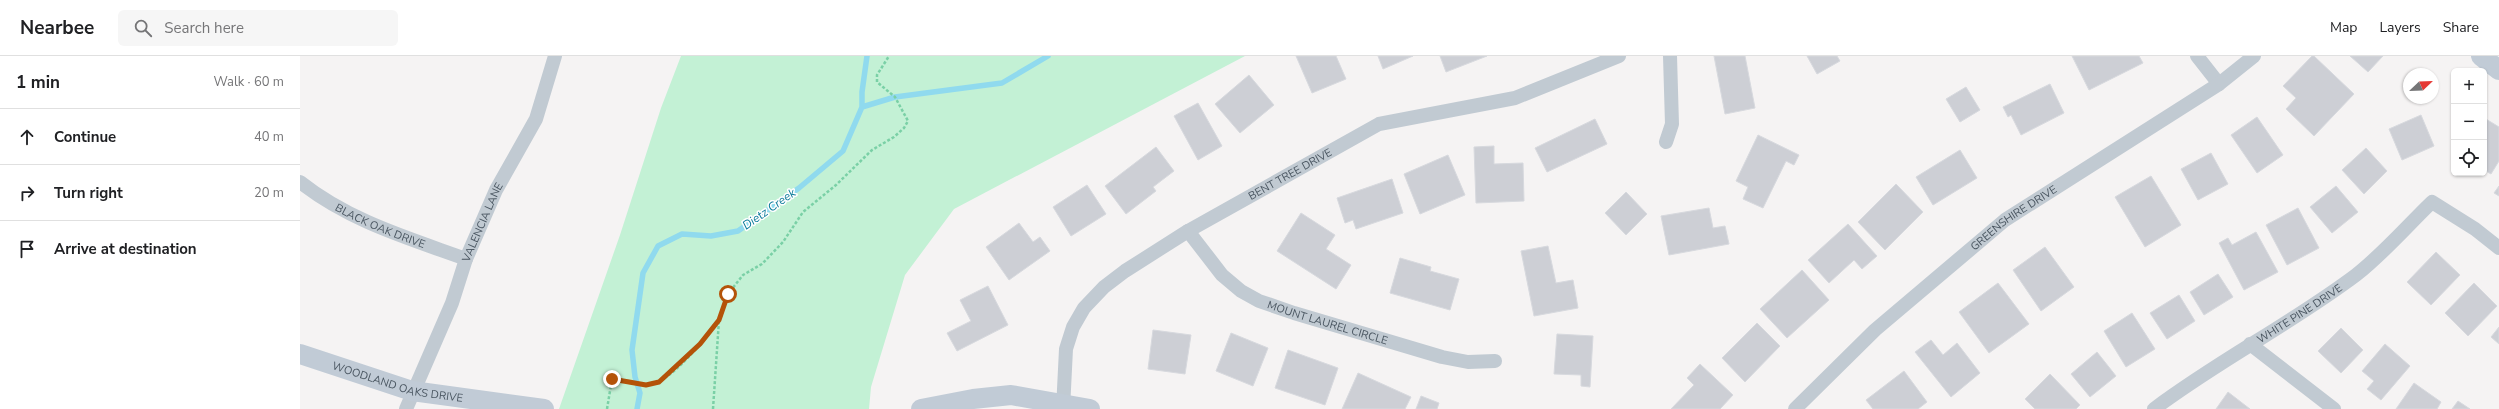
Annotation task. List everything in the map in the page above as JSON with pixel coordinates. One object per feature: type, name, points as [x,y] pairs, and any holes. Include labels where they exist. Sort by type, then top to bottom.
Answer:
[{"type":"street","name":"VALENCIA LANE","points":[[409,400],[452,303],[466,259],[496,190],[536,119],[555,56]]},
{"type":"street","name":"BENT TREE DRIVE","points":[[1064,407],[1066,349],[1073,327],[1084,308],[1104,287],[1125,270],[1188,231],[1380,124],[1515,98],[1618,56]]},
{"type":"street","points":[[1666,142],[1672,124],[1670,56]]},
{"type":"street","points":[[2197,56],[2219,84]]},
{"type":"street","name":"GREENSHIRE DRIVE","points":[[1795,409],[1875,330],[2005,220],[2219,84],[2254,56]]},
{"type":"street","points":[[2481,56],[2499,70]]},
{"type":"street","name":"BLACK OAK DRIVE","points":[[300,182],[318,196],[372,226],[466,259]]},
{"type":"street","name":"WHITE PINE DRIVE","points":[[2154,409],[2187,384],[2250,344],[2285,325],[2356,275],[2432,202],[2475,229],[2499,248]]},
{"type":"street","name":"MOUNT LAUREL CIRCLE","points":[[1188,231],[1222,275],[1241,291],[1259,301],[1294,314],[1442,357],[1468,362],[1495,361]]},
{"type":"street","points":[[2250,344],[2334,409]]},
{"type":"street","name":"WOODLAND OAKS DRIVE","points":[[300,354],[409,400],[544,409]]},
{"type":"street","points":[[921,409],[973,399],[1011,395],[1064,407],[1090,409]]},
{"type":"path","points":[[713,409],[719,320],[728,294],[743,275],[762,264],[783,242],[803,212],[836,185],[862,158],[904,128],[908,121],[895,97],[877,82],[877,75],[889,56]]},
{"type":"path","points":[[607,409],[612,379],[646,385],[659,382],[700,344],[719,320]]},
{"type":"green space","points":[[681,56],[1245,56],[954,209],[905,275],[871,387],[869,409],[559,409],[620,235],[661,108]]},
{"type":"building","points":[[1296,56],[1336,56],[1346,79],[1312,93]]},
{"type":"building","points":[[1378,56],[1413,56],[1383,69]]},
{"type":"building","points":[[1440,56],[1487,56],[1446,72]]},
{"type":"building","points":[[1714,56],[1745,56],[1755,108],[1725,114]]},
{"type":"building","points":[[1807,56],[1837,56],[1840,61],[1817,74]]},
{"type":"building","points":[[2072,56],[2139,56],[2143,63],[2089,90]]},
{"type":"building","points":[[2312,56],[2314,56],[2354,94],[2314,136],[2286,109],[2296,98],[2283,86]]},
{"type":"building","points":[[2350,56],[2383,56],[2368,72]]},
{"type":"building","points":[[1249,75],[1274,105],[1240,133],[1215,104]]},
{"type":"building","points":[[2050,84],[2064,113],[2021,135],[2011,115],[2008,117],[2003,107]]},
{"type":"building","points":[[1966,87],[1980,110],[1960,122],[1946,99]]},
{"type":"building","points":[[1198,103],[1222,146],[1198,160],[1174,116]]},
{"type":"building","points":[[2421,115],[2434,146],[2402,160],[2389,129]]},
{"type":"building","points":[[2257,117],[2283,155],[2257,173],[2231,135]]},
{"type":"building","points":[[1595,119],[1607,144],[1547,172],[1535,148]]},
{"type":"building","points":[[2487,120],[2499,127],[2499,161],[2491,174],[2487,172]]},
{"type":"building","points":[[1758,135],[1799,155],[1794,165],[1786,161],[1763,208],[1743,199],[1748,187],[1736,181]]},
{"type":"building","points":[[1494,146],[1494,164],[1523,163],[1524,201],[1476,203],[1474,147]]},
{"type":"building","points":[[1156,147],[1174,171],[1153,187],[1156,191],[1126,214],[1105,186]]},
{"type":"building","points":[[2366,148],[2387,171],[2364,194],[2342,170]]},
{"type":"building","points":[[1960,150],[1977,178],[1933,205],[1916,177]]},
{"type":"building","points":[[2211,153],[2228,184],[2198,200],[2181,169]]},
{"type":"building","points":[[1448,155],[1465,195],[1420,214],[1404,174]]},
{"type":"building","points":[[2151,176],[2181,225],[2145,247],[2115,197]]},
{"type":"building","points":[[1392,179],[1403,213],[1356,229],[1353,220],[1345,223],[1337,198]]},
{"type":"building","points":[[1896,184],[1923,212],[1885,250],[1858,222]]},
{"type":"building","points":[[1087,185],[1106,214],[1071,236],[1053,207]]},
{"type":"building","points":[[2336,186],[2358,212],[2332,233],[2310,207]]},
{"type":"building","points":[[2499,186],[2499,196],[2494,193]]},
{"type":"building","points":[[1626,192],[1647,214],[1626,235],[1605,213]]},
{"type":"building","points":[[1709,208],[1713,228],[1725,226],[1729,244],[1669,255],[1661,216]]},
{"type":"building","points":[[2298,208],[2319,248],[2287,265],[2266,225]]},
{"type":"building","points":[[1301,213],[1335,235],[1326,249],[1351,265],[1336,289],[1277,251]]},
{"type":"building","points":[[1019,223],[1033,242],[1040,237],[1050,251],[1009,280],[986,247]]},
{"type":"building","points":[[1848,224],[1877,256],[1862,269],[1854,260],[1829,283],[1808,260]]},
{"type":"building","points":[[2256,232],[2278,272],[2244,290],[2219,243],[2228,238],[2232,245]]},
{"type":"building","points":[[1548,246],[1556,283],[1573,280],[1578,308],[1534,316],[1521,251]]},
{"type":"building","points":[[2045,247],[2074,287],[2041,311],[2013,270]]},
{"type":"building","points":[[2436,252],[2460,275],[2431,305],[2407,282]]},
{"type":"building","points":[[1400,258],[1431,267],[1430,271],[1459,279],[1450,310],[1390,293]]},
{"type":"building","points":[[1802,270],[1829,300],[1787,338],[1760,309]]},
{"type":"building","points":[[2218,274],[2233,297],[2204,315],[2190,292]]},
{"type":"building","points":[[1998,283],[2029,324],[1989,353],[1959,312]]},
{"type":"building","points":[[2474,283],[2497,306],[2468,336],[2445,313]]},
{"type":"building","points":[[988,286],[1008,325],[957,351],[947,333],[971,321],[960,300]]},
{"type":"building","points":[[2179,295],[2195,321],[2167,339],[2150,313]]},
{"type":"building","points":[[2132,313],[2155,349],[2126,367],[2104,331]]},
{"type":"building","points":[[1757,323],[1780,346],[1745,382],[1722,358]]},
{"type":"building","points":[[2499,327],[2499,344],[2491,337]]},
{"type":"building","points":[[2341,328],[2363,350],[2341,373],[2318,351]]},
{"type":"building","points":[[1153,330],[1191,335],[1185,374],[1148,369]]},
{"type":"building","points":[[1231,333],[1268,348],[1253,386],[1216,371]]},
{"type":"building","points":[[1557,334],[1593,336],[1590,387],[1581,386],[1581,375],[1554,374]]},
{"type":"building","points":[[1931,340],[1943,355],[1957,343],[1980,373],[1951,397],[1915,352]]},
{"type":"building","points":[[2385,344],[2410,366],[2381,400],[2367,389],[2374,381],[2362,371]]},
{"type":"building","points":[[1288,350],[1338,368],[1325,405],[1275,388]]},
{"type":"building","points":[[2097,352],[2116,376],[2090,397],[2071,374]]},
{"type":"building","points":[[1700,364],[1733,395],[1720,409],[1671,409],[1694,385],[1687,378]]},
{"type":"building","points":[[1904,371],[1927,402],[1918,409],[1873,409],[1866,400]]},
{"type":"building","points":[[1358,373],[1411,397],[1405,409],[1342,409]]},
{"type":"building","points":[[2050,374],[2080,405],[2076,409],[2035,409],[2025,399]]},
{"type":"building","points":[[2414,383],[2441,402],[2437,409],[2396,409]]},
{"type":"building","points":[[2228,392],[2250,409],[2216,409]]},
{"type":"building","points":[[1421,396],[1439,403],[1437,409],[1416,409]]},
{"type":"building","points":[[2458,401],[2470,409],[2452,409]]},
{"type":"waterway","name":"Dietz Creek","points":[[637,409],[640,393],[635,377],[632,350],[643,273],[658,246],[682,234],[711,236],[738,231],[799,188],[843,151],[862,107],[862,92],[867,56]]},
{"type":"waterway","points":[[862,107],[895,97],[1002,83],[1048,56]]},
{"type":"route","points":[[612,379],[646,385],[659,382],[682,363],[700,344],[719,320],[728,294]]}]
